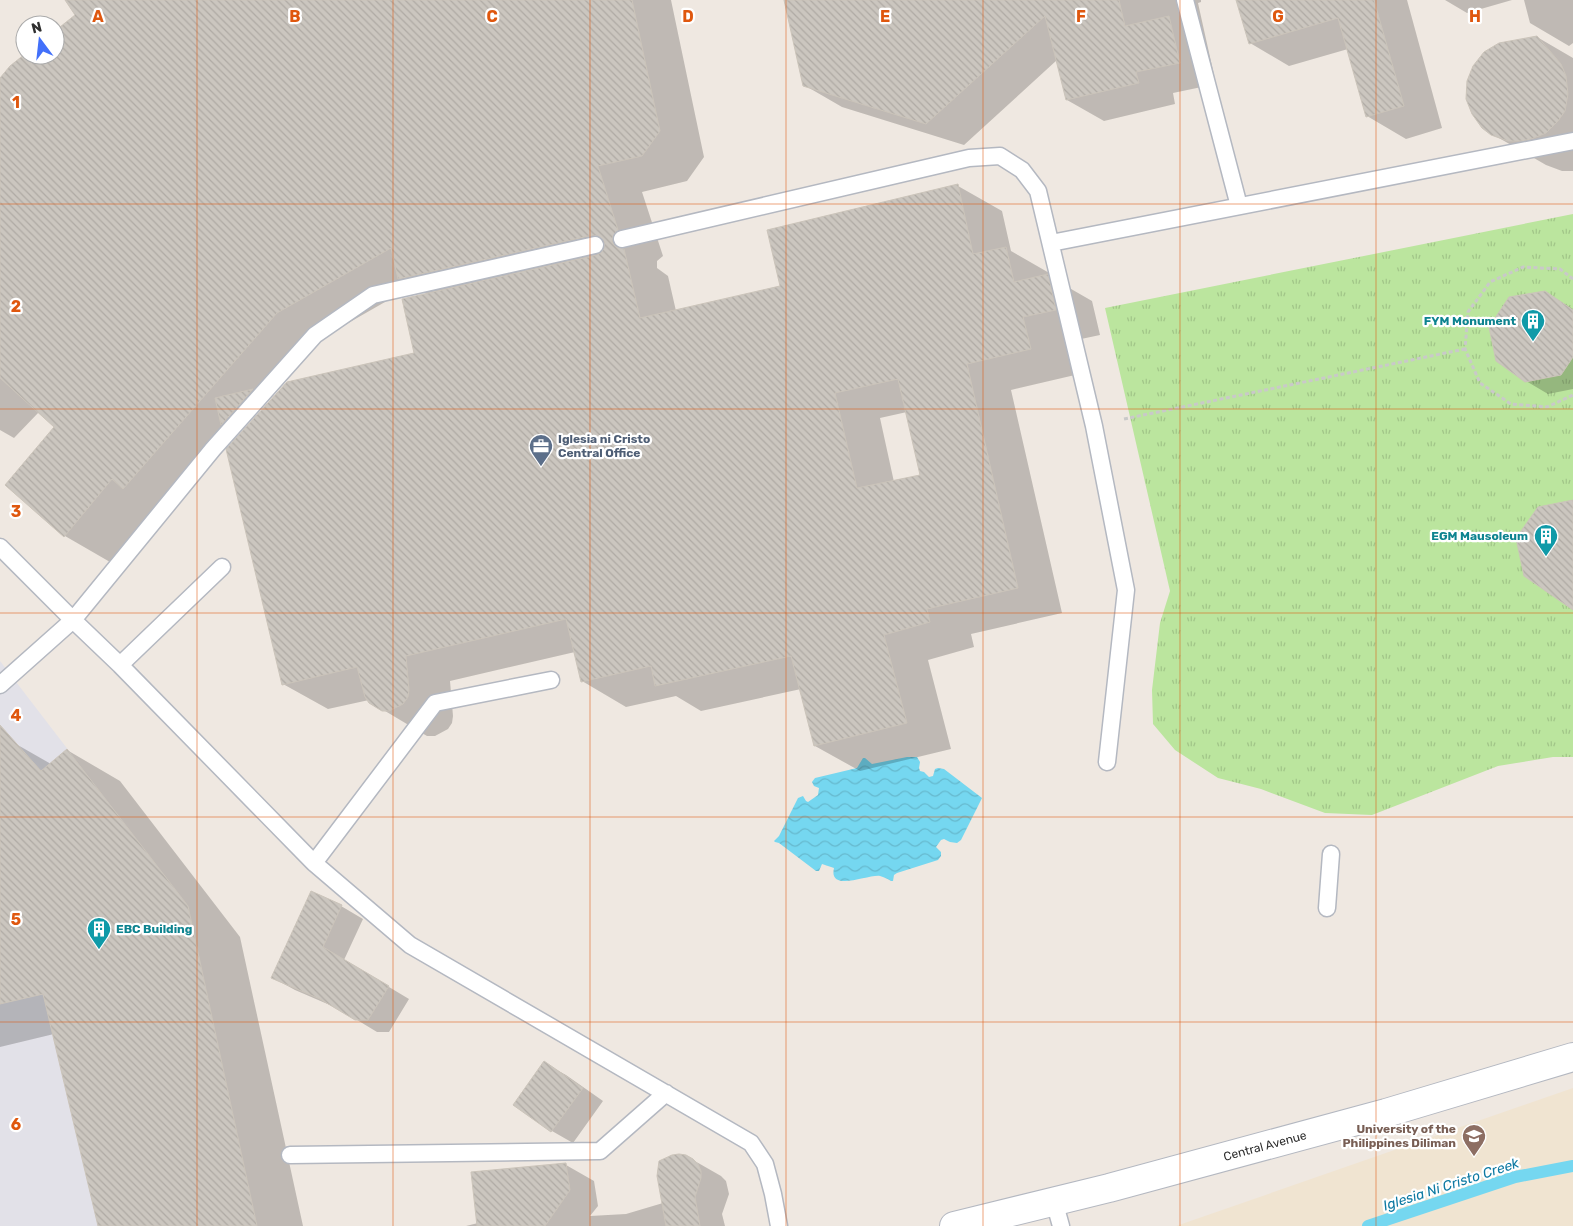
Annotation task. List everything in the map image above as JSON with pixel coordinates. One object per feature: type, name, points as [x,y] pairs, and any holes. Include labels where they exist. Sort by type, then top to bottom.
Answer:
[{"type":"main road","name":"Central Avenue","points":[[954,1226],[1058,1214],[1109,1188],[1386,1113],[1573,1057]]},
{"type":"lane","points":[[1186,0],[1239,206]]},
{"type":"lane","points":[[1051,243],[1573,141]]},
{"type":"lane","points":[[622,239],[969,158],[1000,156],[1022,170],[1038,191],[1051,243],[1094,426],[1126,590],[1107,762]]},
{"type":"lane","points":[[0,685],[73,620],[213,449],[315,335],[373,295],[595,245]]},
{"type":"lane","points":[[0,547],[120,664],[314,863],[410,944],[750,1143],[764,1164],[779,1226]]},
{"type":"lane","points":[[120,664],[222,567]]},
{"type":"lane","points":[[314,863],[435,703],[551,680]]},
{"type":"lane","points":[[1327,908],[1332,854]]},
{"type":"lane","points":[[290,1155],[600,1151],[666,1093]]},
{"type":"path","points":[[1573,279],[1560,270],[1523,266],[1490,282],[1468,312],[1465,349],[1480,383],[1511,404],[1548,407],[1573,395]]},
{"type":"path","points":[[1094,426],[1465,349]]},
{"type":"shaded area","name":"EBC Building","points":[[0,661],[188,906],[257,1226],[0,1226]]},
{"type":"shaded area","name":"University of the Philippines Diliman","points":[[1573,1088],[1573,1226],[1176,1226]]},
{"type":"green space","points":[[1573,214],[1573,757],[1553,757],[1498,766],[1372,815],[1325,813],[1261,789],[1218,778],[1175,750],[1153,724],[1152,690],[1160,623],[1170,591],[1105,308]]},
{"type":"water","points":[[907,757],[917,757],[920,762],[920,771],[929,777],[933,776],[935,769],[944,769],[982,798],[961,840],[957,843],[944,839],[936,847],[941,852],[938,860],[897,873],[894,875],[893,881],[875,876],[843,881],[837,880],[834,875],[834,868],[822,864],[819,871],[816,871],[774,841],[779,836],[798,798],[803,796],[808,802],[818,795],[819,788],[814,786],[812,782],[815,778],[857,768],[863,758],[872,764]]},
{"type":"building","points":[[65,0],[632,0],[660,131],[642,156],[598,166],[618,230],[613,236],[612,242],[615,246],[624,249],[640,318],[780,286],[767,230],[958,184],[973,254],[1006,247],[1014,282],[1048,274],[1056,310],[1023,317],[1031,349],[967,364],[1018,588],[927,609],[930,622],[884,635],[907,723],[814,746],[791,656],[655,686],[651,666],[581,682],[566,619],[406,656],[408,697],[403,704],[389,711],[382,711],[369,703],[365,697],[357,667],[282,685],[226,449],[287,382],[414,353],[402,299],[597,255],[601,253],[605,242],[598,236],[593,235],[398,279],[391,248],[277,313],[123,489],[112,479],[64,537],[5,485],[54,427],[0,378],[0,78],[15,62],[15,65],[65,65],[65,23],[75,15]],"holes":[[[898,379],[920,475],[857,488],[835,393]]]},
{"type":"building","points":[[784,0],[1119,0],[1125,26],[1169,16],[1180,63],[1136,72],[1139,83],[1066,100],[1045,16],[926,124],[803,86]]},
{"type":"building","points":[[1236,0],[1374,0],[1404,106],[1366,117],[1338,18],[1249,44]]},
{"type":"building","points":[[1537,36],[1561,64],[1566,76],[1568,94],[1565,111],[1546,133],[1531,139],[1508,141],[1491,135],[1482,128],[1472,114],[1466,99],[1467,81],[1473,66],[1484,52],[1499,43]]},
{"type":"building","name":"FYM Monument","points":[[1545,291],[1573,310],[1573,357],[1561,375],[1525,382],[1496,361],[1489,327],[1509,297]]},
{"type":"building","points":[[253,389],[221,425],[215,398]]},
{"type":"building","name":"EGM Mausoleum","points":[[1573,500],[1573,610],[1524,576],[1516,538],[1538,507]]},
{"type":"building","name":"EBC Building","points":[[0,725],[41,771],[67,749],[188,906],[257,1226],[98,1226],[43,994],[0,1004]]},
{"type":"building","points":[[311,891],[342,905],[323,947],[389,986],[368,1020],[355,1020],[320,999],[271,978]]},
{"type":"building","points":[[544,1061],[583,1088],[551,1132],[513,1105]]},
{"type":"building","points":[[679,1154],[693,1159],[701,1171],[701,1178],[695,1197],[700,1226],[666,1226],[657,1176],[659,1161]]},
{"type":"building","points":[[566,1163],[570,1190],[545,1226],[477,1226],[471,1172]]},
{"type":"waterway","name":"Iglesia Ni Cristo Creek","points":[[1368,1226],[1515,1177],[1573,1166]]},
{"type":"place","name":"FYM Monument","points":[[1533,342]]},
{"type":"place","name":"Iglesia ni Cristo Central Office","points":[[541,467]]},
{"type":"place","name":"EGM Mausoleum","points":[[1546,557]]},
{"type":"place","name":"EBC Building","points":[[99,950]]},
{"type":"place","name":"University of the Philippines Diliman","points":[[1474,1157]]}]
